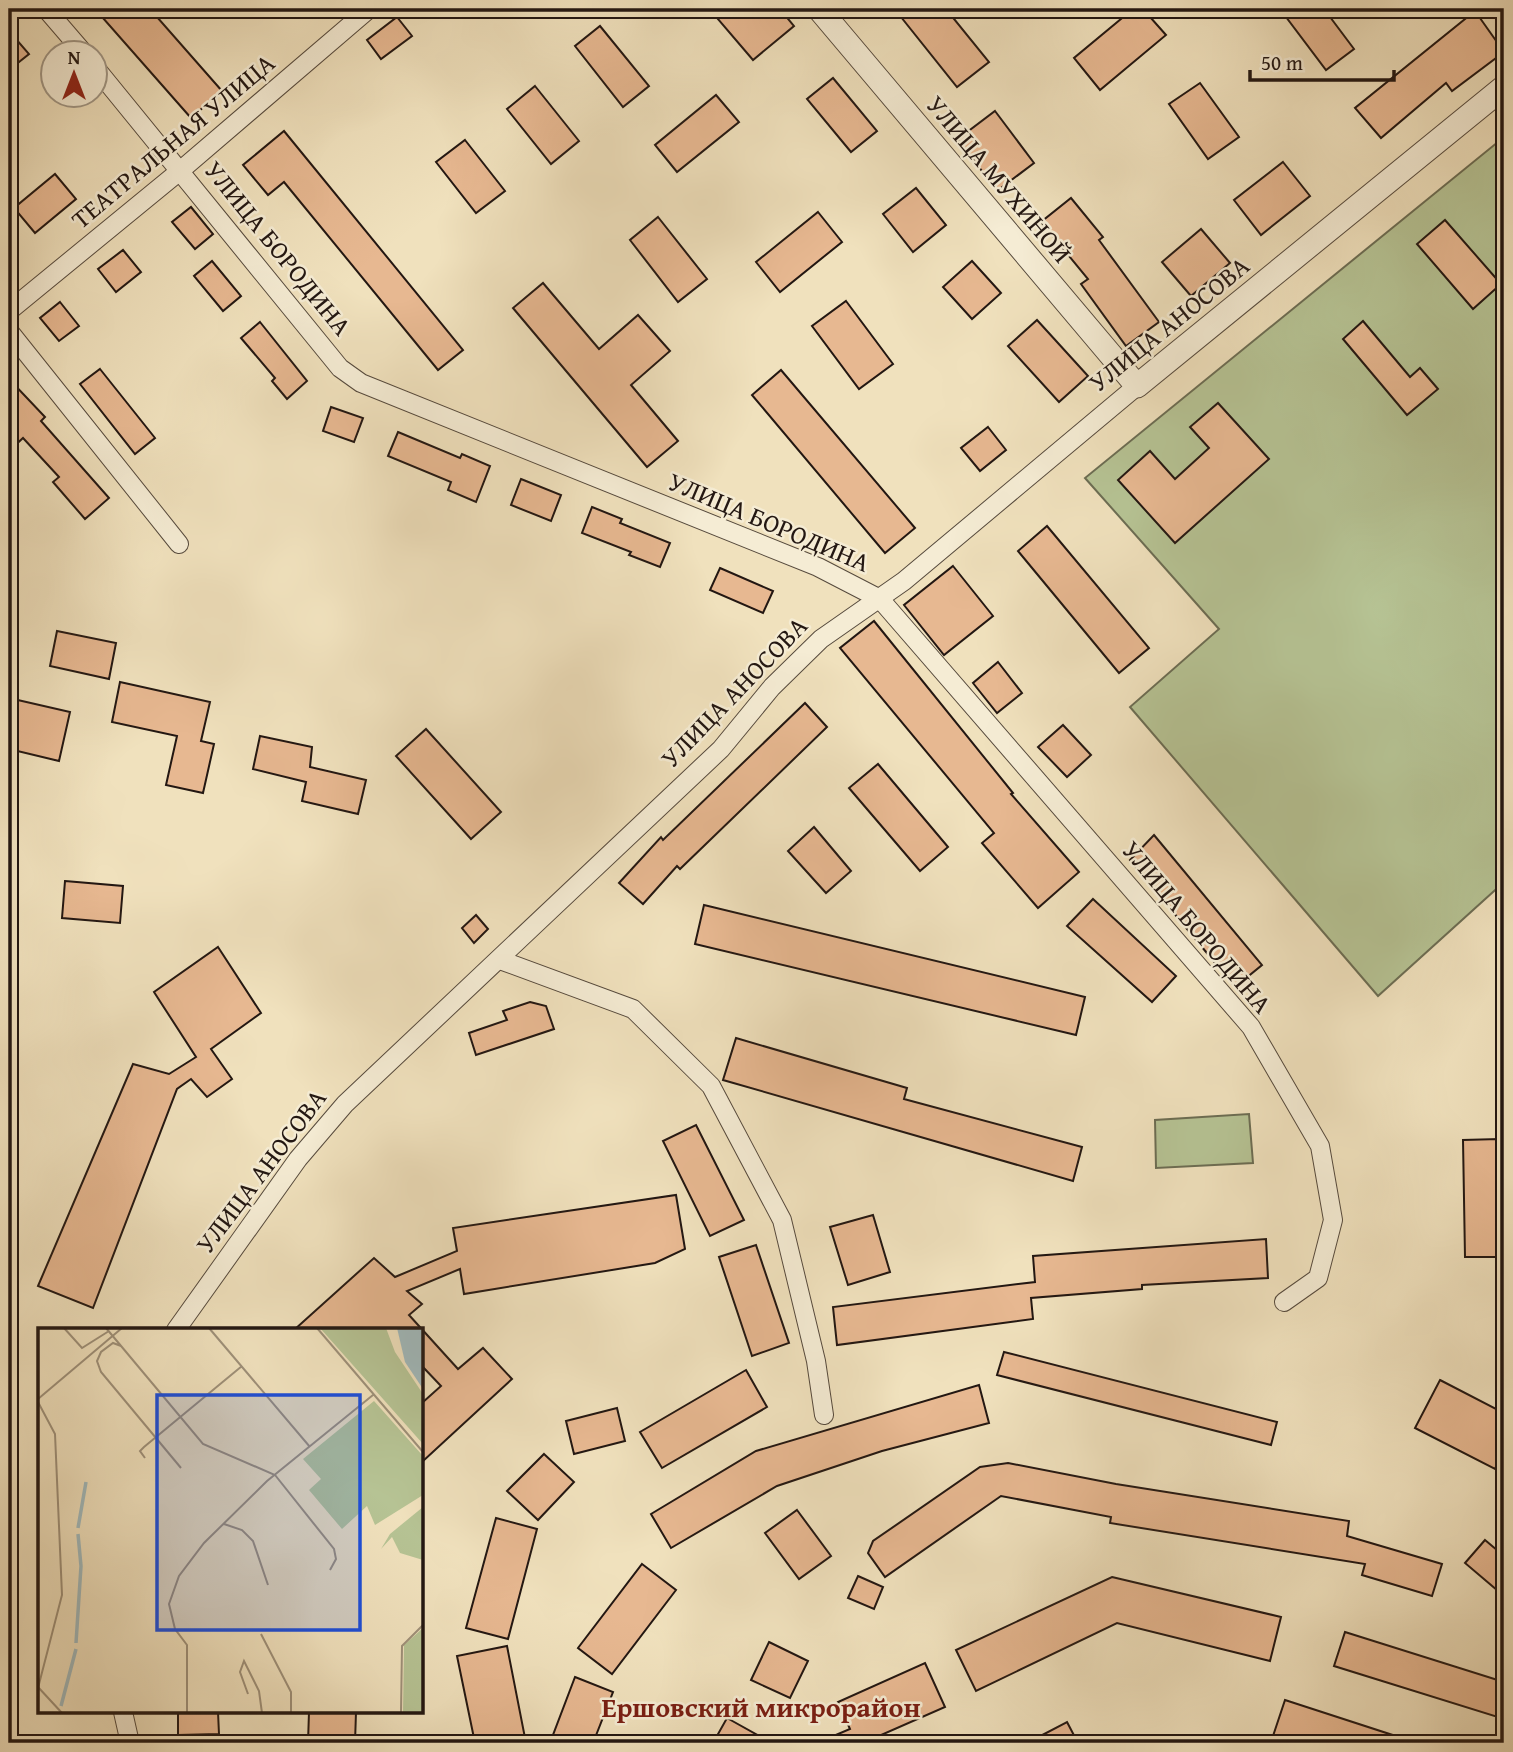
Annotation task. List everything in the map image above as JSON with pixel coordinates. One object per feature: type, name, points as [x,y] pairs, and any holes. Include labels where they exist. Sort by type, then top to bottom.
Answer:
[{"type":"street","points":[[46,9],[71,38]]},
{"type":"street","name":"ТЕАТРАЛЬНАЯ УЛИЦА","points":[[9,312],[181,170],[369,9]]},
{"type":"street","name":"УЛИЦА МУХИНОЙ","points":[[819,9],[1137,386]]},
{"type":"street","name":"УЛИЦА БОРОДИНА","points":[[108,83],[340,368],[361,383],[818,567],[880,599],[1251,1027],[1320,1146],[1333,1220],[1318,1278],[1284,1302]]},
{"type":"street","name":"УЛИЦА АНОСОВА","points":[[177,1328],[298,1159],[345,1104],[722,749],[790,667],[821,639],[880,599],[1504,88]]},
{"type":"street","points":[[9,331],[179,544]]},
{"type":"street","points":[[500,960],[633,1009],[711,1086],[782,1220],[816,1360],[824,1415]]},
{"type":"street","points":[[124,1714],[131,1743]]},
{"type":"green space","points":[[1504,137],[1504,882],[1378,996],[1130,707],[1219,629],[1085,478]]},
{"type":"green space","points":[[1249,1114],[1253,1163],[1156,1168],[1155,1120]]},
{"type":"building","points":[[95,9],[150,9],[222,91],[191,118]]},
{"type":"building","points":[[728,9],[780,9],[794,26],[753,60],[717,18]]},
{"type":"building","points":[[912,9],[946,9],[989,62],[957,87],[901,17]]},
{"type":"building","points":[[1133,9],[1143,9],[1166,35],[1100,90],[1074,58]]},
{"type":"building","points":[[1280,9],[1324,9],[1354,49],[1326,70]]},
{"type":"building","points":[[1475,11],[1504,52],[1452,91],[1446,83],[1381,138],[1355,108]]},
{"type":"building","points":[[397,17],[412,36],[381,59],[367,40]]},
{"type":"building","points":[[600,26],[649,86],[623,107],[575,46]]},
{"type":"building","points":[[9,31],[29,54],[9,70]]},
{"type":"building","points":[[833,78],[877,131],[851,152],[807,99]]},
{"type":"building","points":[[1200,83],[1239,137],[1208,159],[1169,104]]},
{"type":"building","points":[[535,86],[579,141],[551,164],[507,109]]},
{"type":"building","points":[[716,95],[739,122],[677,172],[655,145]]},
{"type":"building","points":[[995,111],[1034,163],[997,191],[958,139]]},
{"type":"building","points":[[284,131],[463,350],[438,370],[284,182],[268,195],[243,165]]},
{"type":"building","points":[[465,140],[505,191],[476,213],[436,162]]},
{"type":"building","points":[[1283,162],[1310,196],[1261,235],[1234,200]]},
{"type":"building","points":[[55,174],[76,199],[35,233],[14,208]]},
{"type":"building","points":[[916,188],[946,225],[913,252],[883,214]]},
{"type":"building","points":[[1071,198],[1103,237],[1099,240],[1159,322],[1126,346],[1081,284],[1088,279],[1041,222]]},
{"type":"building","points":[[191,207],[213,234],[195,249],[172,222]]},
{"type":"building","points":[[818,212],[842,242],[780,292],[756,262]]},
{"type":"building","points":[[658,217],[707,279],[678,302],[630,240]]},
{"type":"building","points":[[1445,220],[1501,284],[1473,309],[1417,244]]},
{"type":"building","points":[[1201,229],[1230,263],[1191,296],[1162,262]]},
{"type":"building","points":[[123,250],[141,272],[116,292],[98,269]]},
{"type":"building","points":[[212,261],[241,296],[223,311],[194,276]]},
{"type":"building","points":[[972,261],[1001,293],[972,319],[943,287]]},
{"type":"building","points":[[543,283],[599,349],[638,315],[670,351],[631,385],[678,441],[647,467],[513,308]]},
{"type":"building","points":[[846,301],[893,364],[859,389],[812,326]]},
{"type":"building","points":[[60,302],[79,326],[59,341],[40,318]]},
{"type":"building","points":[[1037,320],[1088,376],[1059,402],[1008,346]]},
{"type":"building","points":[[1363,321],[1410,377],[1420,368],[1438,389],[1407,415],[1343,339]]},
{"type":"building","points":[[260,322],[307,381],[287,399],[272,381],[275,378],[241,338]]},
{"type":"building","points":[[100,369],[155,438],[135,454],[80,384]]},
{"type":"building","points":[[781,370],[915,528],[885,553],[752,395]]},
{"type":"building","points":[[9,379],[45,417],[41,421],[109,498],[85,519],[53,482],[59,477],[23,438],[9,451]]},
{"type":"building","points":[[1218,403],[1269,459],[1175,543],[1118,480],[1150,451],[1175,479],[1209,448],[1190,427]]},
{"type":"building","points":[[331,407],[363,418],[354,442],[323,431]]},
{"type":"building","points":[[988,427],[1006,450],[980,471],[961,448]]},
{"type":"building","points":[[398,432],[460,458],[462,454],[490,466],[476,502],[448,490],[451,482],[388,456]]},
{"type":"building","points":[[521,479],[561,495],[551,521],[511,505]]},
{"type":"building","points":[[592,507],[622,519],[620,523],[670,543],[660,567],[629,555],[631,552],[582,533]]},
{"type":"building","points":[[1047,526],[1149,648],[1119,673],[1018,551]]},
{"type":"building","points":[[953,566],[993,616],[944,655],[904,605]]},
{"type":"building","points":[[720,568],[773,591],[763,613],[710,590]]},
{"type":"building","points":[[874,621],[1013,793],[1011,794],[1079,872],[1038,908],[982,843],[994,833],[840,648]]},
{"type":"building","points":[[57,631],[116,643],[109,679],[50,666]]},
{"type":"building","points":[[998,662],[1022,693],[997,713],[973,683]]},
{"type":"building","points":[[120,682],[210,702],[201,741],[214,744],[203,793],[166,785],[177,736],[112,722]]},
{"type":"building","points":[[9,698],[70,712],[59,761],[9,749]]},
{"type":"building","points":[[805,703],[827,727],[680,869],[677,866],[643,904],[619,883],[661,837],[663,840]]},
{"type":"building","points":[[1063,725],[1091,755],[1067,777],[1038,747]]},
{"type":"building","points":[[426,729],[501,812],[471,839],[396,756]]},
{"type":"building","points":[[260,736],[312,747],[310,767],[366,780],[358,814],[302,801],[306,782],[253,769]]},
{"type":"building","points":[[878,764],[948,847],[920,871],[849,788]]},
{"type":"building","points":[[814,827],[851,871],[826,893],[788,851]]},
{"type":"building","points":[[1154,835],[1262,965],[1235,987],[1130,860]]},
{"type":"building","points":[[65,881],[123,886],[120,923],[62,918]]},
{"type":"building","points":[[1093,899],[1176,976],[1152,1002],[1067,926]]},
{"type":"building","points":[[704,905],[1085,997],[1076,1035],[695,944]]},
{"type":"building","points":[[476,915],[488,929],[474,943],[462,928]]},
{"type":"building","points":[[218,947],[261,1013],[211,1049],[232,1079],[207,1097],[191,1079],[177,1089],[93,1308],[38,1286],[133,1064],[169,1074],[196,1057],[154,992]]},
{"type":"building","points":[[530,1002],[546,1006],[554,1029],[476,1055],[469,1033],[507,1020],[503,1011]]},
{"type":"building","points":[[736,1038],[907,1088],[904,1099],[1082,1147],[1073,1181],[723,1080]]},
{"type":"building","points":[[696,1125],[744,1220],[710,1236],[663,1141]]},
{"type":"building","points":[[1499,1139],[1501,1257],[1465,1257],[1463,1140]]},
{"type":"building","points":[[676,1195],[685,1249],[655,1263],[464,1294],[460,1269],[407,1291],[422,1304],[409,1315],[421,1328],[296,1328],[374,1258],[395,1277],[457,1251],[453,1228]]},
{"type":"building","points":[[873,1215],[890,1272],[848,1285],[830,1227]]},
{"type":"building","points":[[1266,1239],[1268,1278],[1142,1285],[1142,1289],[1031,1298],[1033,1319],[837,1345],[833,1307],[1035,1282],[1033,1256]]},
{"type":"building","points":[[756,1245],[789,1343],[752,1356],[719,1257]]},
{"type":"building","points":[[424,1332],[458,1369],[483,1348],[512,1379],[424,1460],[424,1401],[441,1386],[424,1368]]},
{"type":"building","points":[[1004,1352],[1277,1422],[1271,1445],[997,1375]]},
{"type":"building","points":[[746,1370],[767,1407],[662,1468],[640,1432]]},
{"type":"building","points":[[1440,1380],[1504,1413],[1504,1450],[1495,1469],[1415,1428]]},
{"type":"building","points":[[979,1385],[989,1423],[882,1451],[777,1486],[671,1548],[651,1514],[756,1451]]},
{"type":"building","points":[[617,1408],[625,1441],[574,1454],[566,1421]]},
{"type":"building","points":[[544,1454],[574,1482],[538,1520],[507,1491]]},
{"type":"building","points":[[1008,1463],[1116,1484],[1349,1521],[1347,1536],[1442,1564],[1432,1596],[1362,1575],[1365,1564],[1110,1523],[1111,1517],[1001,1496],[885,1577],[868,1553],[873,1541],[980,1467]]},
{"type":"building","points":[[797,1510],[831,1556],[799,1579],[765,1533]]},
{"type":"building","points":[[496,1518],[537,1529],[508,1639],[466,1628]]},
{"type":"building","points":[[1485,1540],[1504,1556],[1504,1596],[1465,1563]]},
{"type":"building","points":[[642,1564],[676,1590],[612,1674],[578,1648]]},
{"type":"building","points":[[858,1576],[883,1587],[874,1609],[848,1598]]},
{"type":"building","points":[[1112,1577],[1281,1617],[1270,1661],[1117,1623],[976,1691],[956,1650]]},
{"type":"building","points":[[1345,1632],[1504,1682],[1504,1719],[1334,1666]]},
{"type":"building","points":[[769,1642],[808,1661],[790,1698],[751,1680]]},
{"type":"building","points":[[507,1646],[526,1743],[475,1743],[457,1656]]},
{"type":"building","points":[[925,1663],[945,1707],[863,1743],[817,1743],[850,1729],[838,1702]]},
{"type":"building","points":[[575,1677],[613,1692],[593,1743],[574,1743],[553,1735]]},
{"type":"building","points":[[1285,1700],[1408,1740],[1407,1743],[1296,1743],[1273,1736]]},
{"type":"building","points":[[178,1714],[218,1714],[219,1734],[178,1735]]},
{"type":"building","points":[[309,1714],[356,1714],[355,1743],[308,1743]]},
{"type":"building","points":[[727,1718],[772,1743],[713,1743]]},
{"type":"building","points":[[1067,1722],[1078,1743],[1027,1743]]},
{"type":"district","name":"Ершовский микрорайон","points":[[761,1707]]}]
